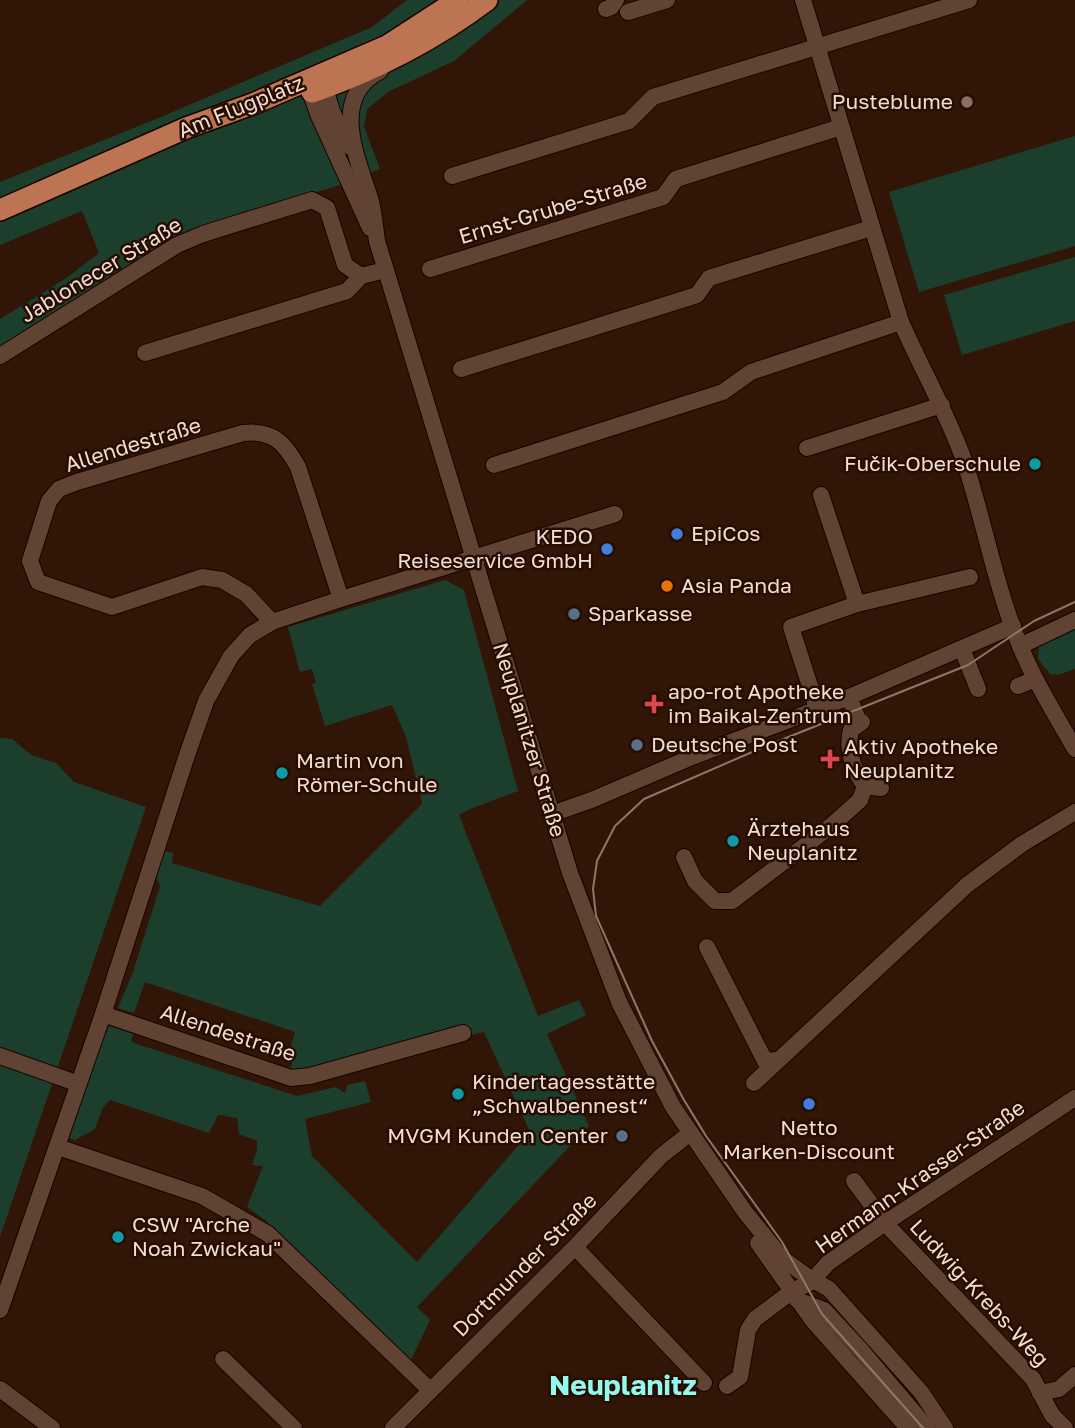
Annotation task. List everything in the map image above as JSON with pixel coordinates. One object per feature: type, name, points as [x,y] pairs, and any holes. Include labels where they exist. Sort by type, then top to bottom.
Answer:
[{"type":"main road","name":"Am Flugplatz","points":[[0,210],[141,150],[179,140],[315,84],[341,66],[387,46],[458,0]]},
{"type":"main road","points":[[315,84],[346,81],[407,52],[467,16],[488,0]]},
{"type":"street","name":"Neuplanitzer Straße","points":[[363,180],[349,121],[350,108],[360,87],[369,77],[435,41],[496,0]]},
{"type":"street","points":[[628,12],[667,0]]},
{"type":"street","points":[[803,0],[901,322],[923,373],[942,405],[964,462],[1020,646],[1035,679],[1075,749]]},
{"type":"street","points":[[452,176],[629,121],[653,97],[969,0]]},
{"type":"street","name":"Neuplanitzer Straße","points":[[315,84],[371,201],[385,270],[472,560],[570,873],[619,1002],[673,1107],[745,1212],[783,1259],[830,1289],[930,1403],[945,1428]]},
{"type":"street","name":"Neuplanitzer Straße","points":[[315,84],[316,111],[377,241]]},
{"type":"street","name":"Ernst-Grube-Straße","points":[[430,269],[663,197],[676,179],[841,127]]},
{"type":"street","name":"Jablonecer Straße","points":[[0,356],[177,246],[203,234],[312,200],[327,208],[345,265],[361,276]]},
{"type":"street","points":[[460,369],[697,295],[709,278],[871,228]]},
{"type":"street","points":[[145,353],[347,291],[361,276],[385,270]]},
{"type":"street","points":[[494,465],[723,392],[751,372],[901,322]]},
{"type":"street","points":[[807,448],[942,405]]},
{"type":"street","name":"Allendestraße","points":[[272,622],[246,594],[222,580],[202,577],[112,607],[38,582],[30,561],[49,501],[60,489],[78,482],[243,433],[260,432],[276,439],[289,451],[298,467],[341,598]]},
{"type":"street","points":[[821,495],[857,604]]},
{"type":"street","points":[[0,1310],[103,1014],[206,701],[231,656],[250,635],[272,622],[341,598],[615,514]]},
{"type":"street","points":[[817,708],[791,627],[857,604],[970,576]]},
{"type":"street","points":[[1020,646],[1075,620]]},
{"type":"street","points":[[552,814],[849,697],[1013,626]]},
{"type":"street","points":[[962,649],[978,689]]},
{"type":"street","points":[[1018,686],[1035,679]]},
{"type":"street","points":[[849,697],[858,720],[862,722],[851,730],[847,742],[857,775],[865,786],[881,788]]},
{"type":"street","points":[[684,857],[695,881],[715,901],[732,901],[831,826],[860,800],[865,786]]},
{"type":"street","points":[[754,1083],[967,886],[1022,844],[1075,813]]},
{"type":"street","points":[[707,947],[765,1061],[777,1060]]},
{"type":"street","name":"Allendestraße","points":[[103,1014],[291,1078],[310,1076],[463,1033]]},
{"type":"street","points":[[0,1056],[79,1084]]},
{"type":"street","name":"Hermann-Krasser-Straße","points":[[727,1386],[740,1377],[748,1330],[755,1319],[794,1296],[828,1263],[885,1223],[1075,1098]]},
{"type":"street","name":"Dortmunder Straße","points":[[393,1428],[575,1247],[661,1156],[689,1133]]},
{"type":"street","points":[[58,1147],[202,1196],[268,1234],[430,1390]]},
{"type":"street","name":"Ludwig-Krebs-Weg","points":[[854,1181],[885,1223],[1033,1379],[1052,1415],[1066,1428]]},
{"type":"street","name":"Neuplanitzer Straße","points":[[745,1212],[757,1242],[794,1296],[908,1428]]},
{"type":"street","points":[[575,1247],[704,1383]]},
{"type":"street","points":[[814,1279],[824,1310]]},
{"type":"street","points":[[794,1296],[824,1310],[927,1428]]},
{"type":"street","points":[[223,1359],[294,1428]]},
{"type":"street","name":"Ludwig-Krebs-Weg","points":[[1040,1393],[1059,1390],[1075,1375]]},
{"type":"street","points":[[0,1390],[52,1428]]},
{"type":"green space","points":[[407,0],[527,0],[454,61],[388,92],[367,109],[364,127],[380,169],[337,186],[188,231],[0,346],[0,319],[65,279],[99,253],[82,211],[0,245],[0,182],[372,27]]},
{"type":"green space","points":[[1075,136],[1075,246],[919,292],[889,192]]},
{"type":"green space","points":[[1075,257],[1075,321],[962,355],[944,295]]},
{"type":"green space","points":[[445,580],[464,590],[518,791],[459,815],[538,1016],[579,1000],[586,1015],[547,1034],[589,1126],[417,1307],[430,1320],[411,1360],[265,1220],[247,1207],[263,1166],[252,1165],[257,1141],[239,1134],[237,1118],[218,1115],[209,1133],[110,1100],[103,1107],[95,1129],[75,1140],[67,1137],[99,1038],[106,1033],[109,1026],[133,1034],[131,1042],[297,1096],[336,1087],[345,1093],[347,1085],[365,1081],[371,1102],[305,1119],[312,1156],[417,1262],[530,1132],[484,1032],[307,1073],[289,1073],[294,1057],[288,1055],[295,1032],[145,982],[134,1013],[118,1008],[133,972],[160,886],[156,875],[163,851],[173,853],[172,863],[320,906],[420,806],[422,802],[406,737],[392,705],[325,726],[312,684],[316,683],[312,669],[300,672],[288,627]]},
{"type":"green space","points":[[1075,624],[1075,669],[1058,675],[1050,674],[1038,659],[1039,639]]},
{"type":"green space","points":[[0,738],[12,739],[31,755],[56,763],[74,782],[146,807],[0,1237]]},
{"type":"tram line","points":[[923,1428],[822,1314],[782,1242],[706,1136],[684,1100],[652,1041],[596,916],[593,889],[597,861],[615,826],[644,799],[766,746],[968,665],[1034,621],[1075,602]]},
{"type":"place","name":"Pusteblume","points":[[967,102]]},
{"type":"place","name":"Fučik-Oberschule","points":[[1035,464]]},
{"type":"place","name":"EpiCos","points":[[677,534]]},
{"type":"place","name":"KEDO Reiseservice GmbH","points":[[607,549]]},
{"type":"place","name":"Asia Panda","points":[[667,586]]},
{"type":"place","name":"Sparkasse","points":[[574,614]]},
{"type":"place","name":"apo-rot Apotheke im Baikal-Zentrum","points":[[654,704]]},
{"type":"place","name":"Deutsche Post","points":[[637,745]]},
{"type":"place","name":"Aktiv Apotheke Neuplanitz","points":[[830,759]]},
{"type":"place","name":"Martin von Römer-Schule","points":[[282,773]]},
{"type":"place","name":"Ärztehaus Neuplanitz","points":[[733,841]]},
{"type":"place","name":"Kindertagesstätte „Schwalbennest“","points":[[458,1094]]},
{"type":"place","name":"Netto Marken-Discount","points":[[809,1104]]},
{"type":"place","name":"MVGM Kunden Center","points":[[622,1136]]},
{"type":"place","name":"CSW \"Arche Noah Zwickau\"","points":[[118,1237]]},
{"type":"district","name":"Neuplanitz","points":[[623,1385]]}]
